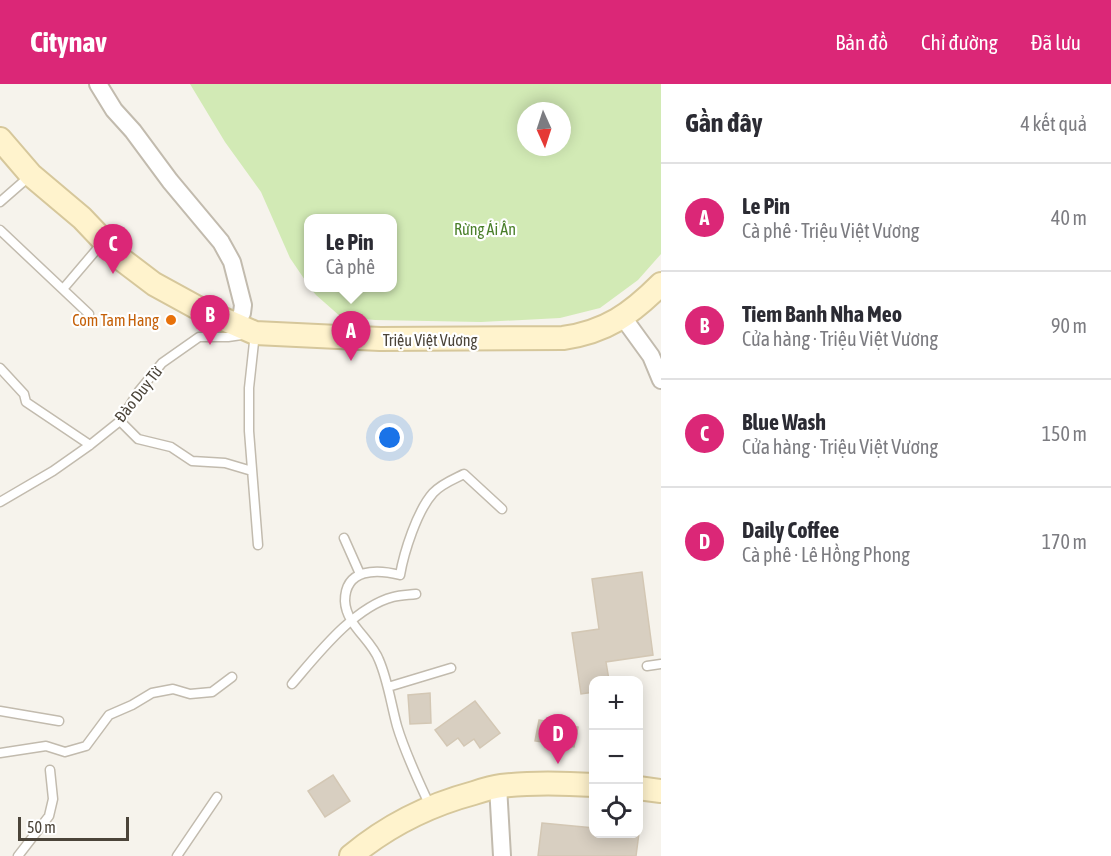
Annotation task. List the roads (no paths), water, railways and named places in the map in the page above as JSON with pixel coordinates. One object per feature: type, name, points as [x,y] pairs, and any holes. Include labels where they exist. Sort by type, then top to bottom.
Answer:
[{"type":"street","points":[[98,84],[114,110],[221,242],[232,262],[243,305],[245,329]]},
{"type":"street","name":"Triệu Việt Vương","points":[[0,139],[31,175],[82,218],[121,259],[154,284],[196,307],[245,329],[380,339],[563,338],[585,335],[602,329],[643,301],[661,284]]},
{"type":"street","points":[[622,316],[647,349],[661,380]]},
{"type":"street","points":[[351,856],[408,818],[430,807],[498,786],[541,783],[589,785]]},
{"type":"street","points":[[498,786],[502,856]]},
{"type":"street","points":[[643,789],[661,791]]},
{"type":"lane","points":[[0,202],[31,175]]},
{"type":"lane","points":[[0,230],[89,314]]},
{"type":"lane","points":[[63,289],[104,241]]},
{"type":"lane","name":"Đào Duy Từ","points":[[1,499],[53,471],[120,421],[139,391],[162,363],[199,338],[228,337],[245,329]]},
{"type":"lane","points":[[245,329],[249,431],[258,545]]},
{"type":"lane","points":[[0,368],[24,394],[26,402],[90,445]]},
{"type":"lane","points":[[120,421],[138,439],[171,447],[192,461],[225,463],[252,471]]},
{"type":"lane","points":[[430,807],[403,744],[379,658],[352,622],[345,601],[352,581],[360,574],[373,571],[400,575],[404,553],[415,524],[432,493],[450,480],[464,474],[502,509]]},
{"type":"lane","points":[[344,538],[360,574]]},
{"type":"lane","points":[[292,684],[320,650],[369,608],[392,597],[416,594]]},
{"type":"lane","points":[[647,666],[661,664]]},
{"type":"lane","points":[[388,687],[451,668]]},
{"type":"lane","points":[[0,753],[46,746],[65,752],[86,746],[109,715],[152,693],[174,689],[190,694],[212,692],[232,677]]},
{"type":"lane","points":[[0,711],[59,722]]},
{"type":"lane","points":[[18,856],[49,816],[53,798],[50,771]]},
{"type":"lane","points":[[177,856],[217,797]]},
{"type":"place","name":"Blue Wash","points":[[113,274]]},
{"type":"place","name":"Com Tam Hang","points":[[171,320]]},
{"type":"place","name":"Tiem Banh Nha Meo","points":[[210,345]]},
{"type":"place","name":"Le Pin","points":[[351,361]]},
{"type":"place","name":"Daily Coffee","points":[[558,764]]},
{"type":"park label","name":"Rừng Ái Ân","points":[[485,229]]}]
